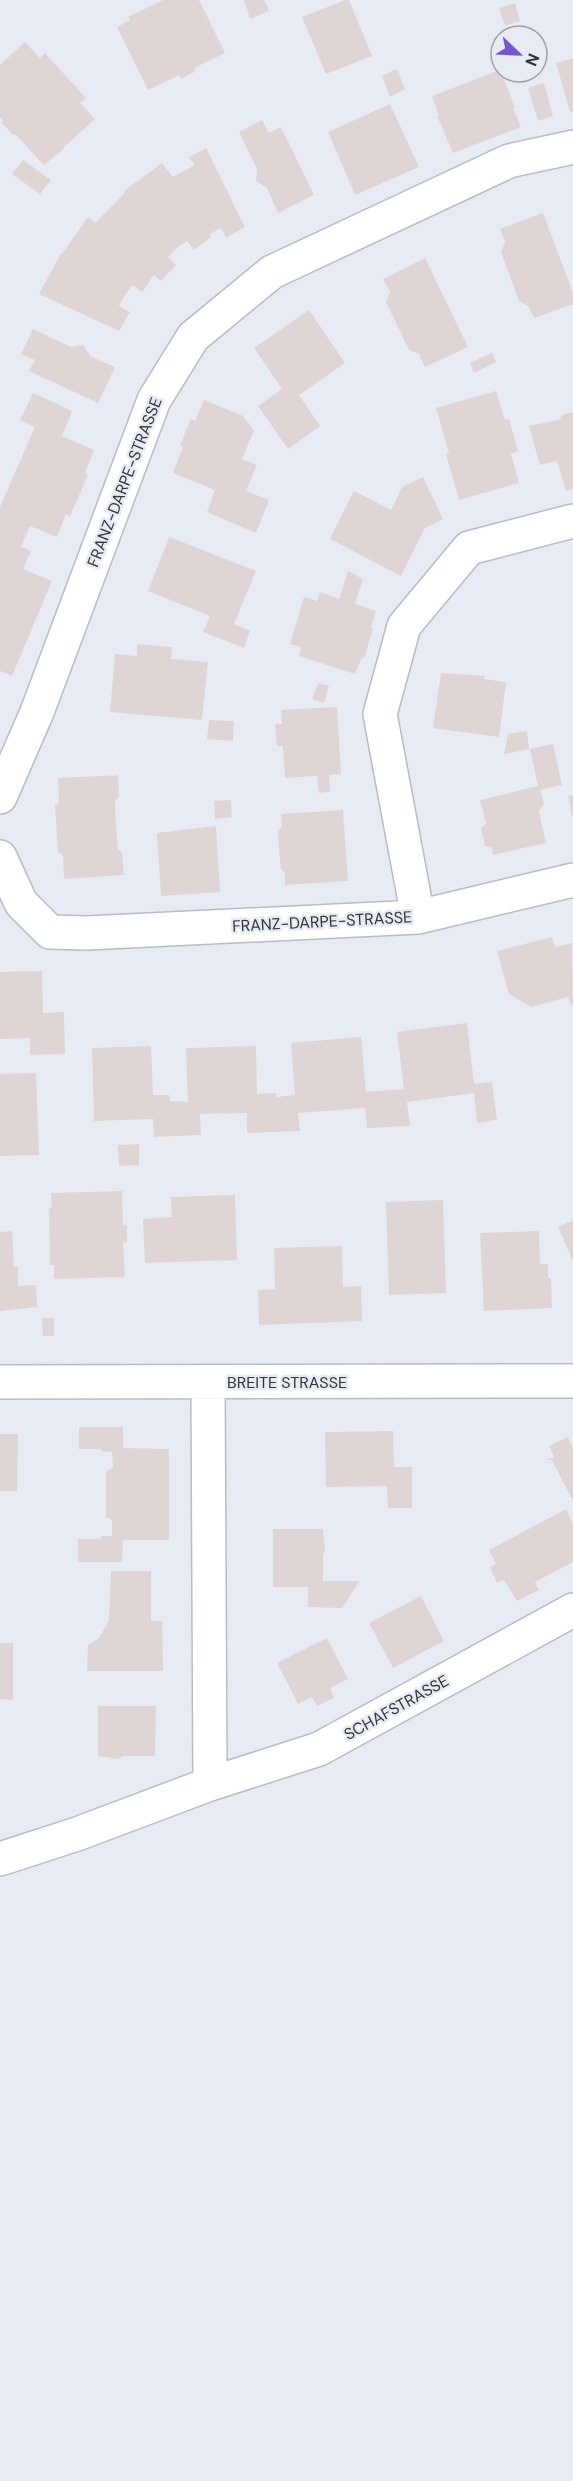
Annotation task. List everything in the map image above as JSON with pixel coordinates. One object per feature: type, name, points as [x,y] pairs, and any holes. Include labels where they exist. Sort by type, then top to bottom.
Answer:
[{"type":"street","name":"FRANZ-DARPE-STRASSE","points":[[0,797],[37,712],[154,400],[193,337],[272,273],[509,161],[573,147]]},
{"type":"street","points":[[418,916],[380,714],[404,626],[469,548],[573,521]]},
{"type":"street","name":"FRANZ-DARPE-STRASSE","points":[[0,857],[21,903],[51,932],[99,932],[418,916],[573,880]]},
{"type":"street","name":"BREITE STRASSE","points":[[0,1382],[573,1381]]},
{"type":"street","points":[[208,1382],[210,1784]]},
{"type":"street","name":"SCHAFSTRASSE","points":[[0,1859],[77,1834],[210,1784],[319,1749],[573,1610]]},
{"type":"building","points":[[163,0],[199,0],[225,53],[194,68],[196,71],[181,79],[179,75],[148,90],[117,27],[130,20],[128,17]]},
{"type":"building","points":[[244,0],[264,0],[269,11],[250,19]]},
{"type":"building","points":[[349,0],[372,56],[326,74],[302,17]]},
{"type":"building","points":[[515,3],[520,21],[504,24],[499,8]]},
{"type":"building","points":[[25,42],[40,58],[45,53],[86,98],[80,103],[95,119],[44,165],[1,122],[3,121],[0,117],[0,65]]},
{"type":"building","points":[[573,58],[573,111],[570,112],[556,63]]},
{"type":"building","points":[[397,69],[405,89],[390,97],[382,76]]},
{"type":"building","points":[[489,74],[489,84],[506,84],[521,127],[453,153],[437,116],[439,115],[432,96]]},
{"type":"building","points":[[544,84],[553,116],[538,121],[528,88]]},
{"type":"building","points":[[390,104],[419,167],[355,195],[328,132]]},
{"type":"building","points":[[262,120],[269,133],[281,127],[314,195],[278,213],[267,188],[256,181],[257,169],[239,132]]},
{"type":"building","points":[[206,148],[245,227],[226,238],[221,228],[210,234],[211,237],[194,250],[187,241],[177,248],[168,257],[176,265],[161,281],[154,275],[142,292],[133,285],[125,295],[119,306],[130,312],[119,331],[39,294],[59,254],[62,254],[88,217],[95,223],[125,193],[124,191],[162,163],[173,177],[195,165],[189,157]]},
{"type":"building","points":[[23,160],[51,180],[40,194],[12,174]]},
{"type":"building","points":[[543,213],[573,293],[573,304],[534,318],[528,306],[519,301],[501,252],[505,242],[500,229]]},
{"type":"building","points":[[425,258],[468,347],[425,367],[419,354],[409,350],[386,302],[390,292],[383,279]]},
{"type":"building","points":[[309,310],[345,363],[299,395],[320,426],[288,449],[258,406],[282,389],[254,348]]},
{"type":"building","points":[[33,329],[71,347],[83,345],[90,356],[115,367],[98,403],[29,371],[35,360],[21,354]]},
{"type":"building","points":[[492,353],[496,362],[474,373],[470,363]]},
{"type":"building","points":[[496,391],[505,420],[509,419],[518,451],[511,454],[519,483],[459,500],[436,408]]},
{"type":"building","points":[[33,393],[72,411],[62,436],[94,450],[85,473],[88,475],[70,516],[66,514],[57,537],[30,526],[21,547],[31,551],[23,569],[52,581],[12,676],[0,671],[0,507],[35,427],[20,420]]},
{"type":"building","points":[[204,400],[243,416],[254,430],[242,459],[257,465],[246,491],[269,500],[256,533],[207,512],[215,490],[173,473],[183,447],[180,445],[191,419],[195,421]]},
{"type":"building","points":[[573,412],[573,489],[566,491],[557,461],[540,465],[529,426],[559,420],[562,415]]},
{"type":"building","points":[[423,477],[443,519],[425,528],[401,576],[330,539],[354,491],[391,510],[402,487]]},
{"type":"building","points":[[169,537],[256,571],[234,624],[250,631],[244,648],[203,632],[210,616],[148,591]]},
{"type":"building","points":[[348,571],[363,579],[355,604],[376,611],[364,658],[362,657],[355,674],[299,656],[301,647],[290,644],[304,597],[317,601],[320,592],[339,599]]},
{"type":"building","points":[[137,644],[172,647],[171,659],[208,662],[202,720],[110,712],[115,654],[137,656]]},
{"type":"building","points":[[441,673],[485,676],[484,679],[506,682],[499,737],[433,728]]},
{"type":"building","points":[[318,683],[329,686],[324,703],[312,699]]},
{"type":"building","points":[[337,707],[341,774],[329,775],[330,792],[319,793],[317,776],[285,778],[283,746],[277,746],[275,724],[282,724],[281,710]]},
{"type":"building","points":[[209,720],[234,721],[233,741],[207,739]]},
{"type":"building","points":[[527,731],[529,749],[504,754],[508,734]]},
{"type":"building","points":[[553,744],[562,785],[540,790],[544,804],[539,811],[546,843],[493,855],[492,848],[485,846],[481,828],[486,823],[480,800],[538,786],[530,749]]},
{"type":"building","points":[[118,775],[119,797],[115,801],[116,825],[118,849],[122,853],[124,875],[64,879],[63,856],[58,852],[55,806],[59,802],[58,778]]},
{"type":"building","points":[[573,795],[573,816],[572,816],[568,796]]},
{"type":"building","points":[[231,800],[232,817],[215,819],[214,801]]},
{"type":"building","points":[[343,810],[348,881],[285,885],[285,873],[281,869],[279,849],[278,830],[282,826],[281,814]]},
{"type":"building","points":[[216,826],[220,892],[161,896],[157,833]]},
{"type":"building","points":[[552,937],[555,947],[572,943],[573,1004],[571,1005],[568,997],[531,1007],[509,994],[497,951]]},
{"type":"building","points":[[42,971],[43,1013],[64,1012],[65,1054],[30,1055],[30,1038],[0,1039],[0,972]]},
{"type":"building","points":[[467,1023],[474,1084],[492,1082],[497,1120],[477,1123],[474,1093],[407,1102],[410,1126],[367,1128],[365,1108],[298,1113],[300,1131],[247,1133],[247,1113],[200,1114],[201,1135],[154,1137],[153,1119],[94,1121],[92,1048],[151,1046],[153,1095],[169,1095],[170,1101],[188,1102],[186,1048],[256,1046],[257,1094],[276,1093],[276,1097],[295,1095],[291,1043],[361,1037],[366,1092],[404,1089],[397,1032]]},
{"type":"building","points":[[36,1073],[39,1155],[0,1156],[0,1074]]},
{"type":"building","points":[[139,1144],[139,1165],[119,1166],[118,1145]]},
{"type":"building","points":[[122,1191],[123,1225],[127,1225],[127,1242],[123,1243],[125,1277],[54,1279],[54,1265],[50,1265],[51,1193]]},
{"type":"building","points":[[235,1195],[237,1260],[145,1263],[143,1219],[172,1217],[171,1197]]},
{"type":"building","points":[[443,1200],[446,1293],[389,1295],[386,1202]]},
{"type":"building","points":[[573,1220],[573,1261],[558,1227]]},
{"type":"building","points":[[12,1231],[14,1267],[18,1267],[18,1286],[36,1285],[37,1307],[0,1311],[0,1232]]},
{"type":"building","points":[[539,1231],[540,1264],[548,1264],[552,1308],[484,1311],[480,1233]]},
{"type":"building","points":[[342,1246],[343,1287],[361,1286],[362,1321],[259,1325],[258,1290],[275,1289],[274,1248]]},
{"type":"building","points":[[42,1318],[54,1318],[54,1336],[43,1336]]},
{"type":"building","points":[[79,1427],[123,1427],[123,1448],[169,1449],[169,1540],[123,1540],[122,1562],[78,1562],[78,1539],[101,1539],[101,1536],[112,1536],[112,1520],[106,1517],[106,1471],[113,1468],[112,1452],[101,1451],[101,1449],[79,1449]]},
{"type":"building","points":[[393,1431],[394,1467],[412,1467],[412,1508],[388,1508],[387,1486],[326,1487],[325,1432]]},
{"type":"building","points":[[0,1434],[18,1434],[17,1491],[0,1491]]},
{"type":"building","points":[[568,1437],[573,1450],[573,1501],[552,1460],[546,1460],[554,1457],[549,1446]]},
{"type":"building","points":[[566,1509],[573,1524],[573,1562],[537,1581],[535,1583],[539,1590],[517,1601],[504,1580],[497,1583],[490,1567],[496,1564],[489,1550]]},
{"type":"building","points":[[273,1529],[323,1529],[325,1550],[323,1581],[360,1581],[342,1608],[308,1607],[308,1587],[273,1587]]},
{"type":"building","points":[[111,1571],[151,1571],[151,1621],[162,1621],[163,1671],[87,1671],[88,1645],[99,1638],[109,1620]]},
{"type":"building","points":[[421,1596],[444,1641],[393,1668],[369,1623]]},
{"type":"building","points":[[327,1638],[348,1679],[330,1688],[334,1698],[317,1706],[312,1697],[298,1704],[277,1663]]},
{"type":"building","points":[[0,1643],[13,1643],[13,1700],[0,1699]]},
{"type":"building","points":[[98,1706],[156,1706],[155,1756],[123,1756],[118,1759],[98,1756]]}]
